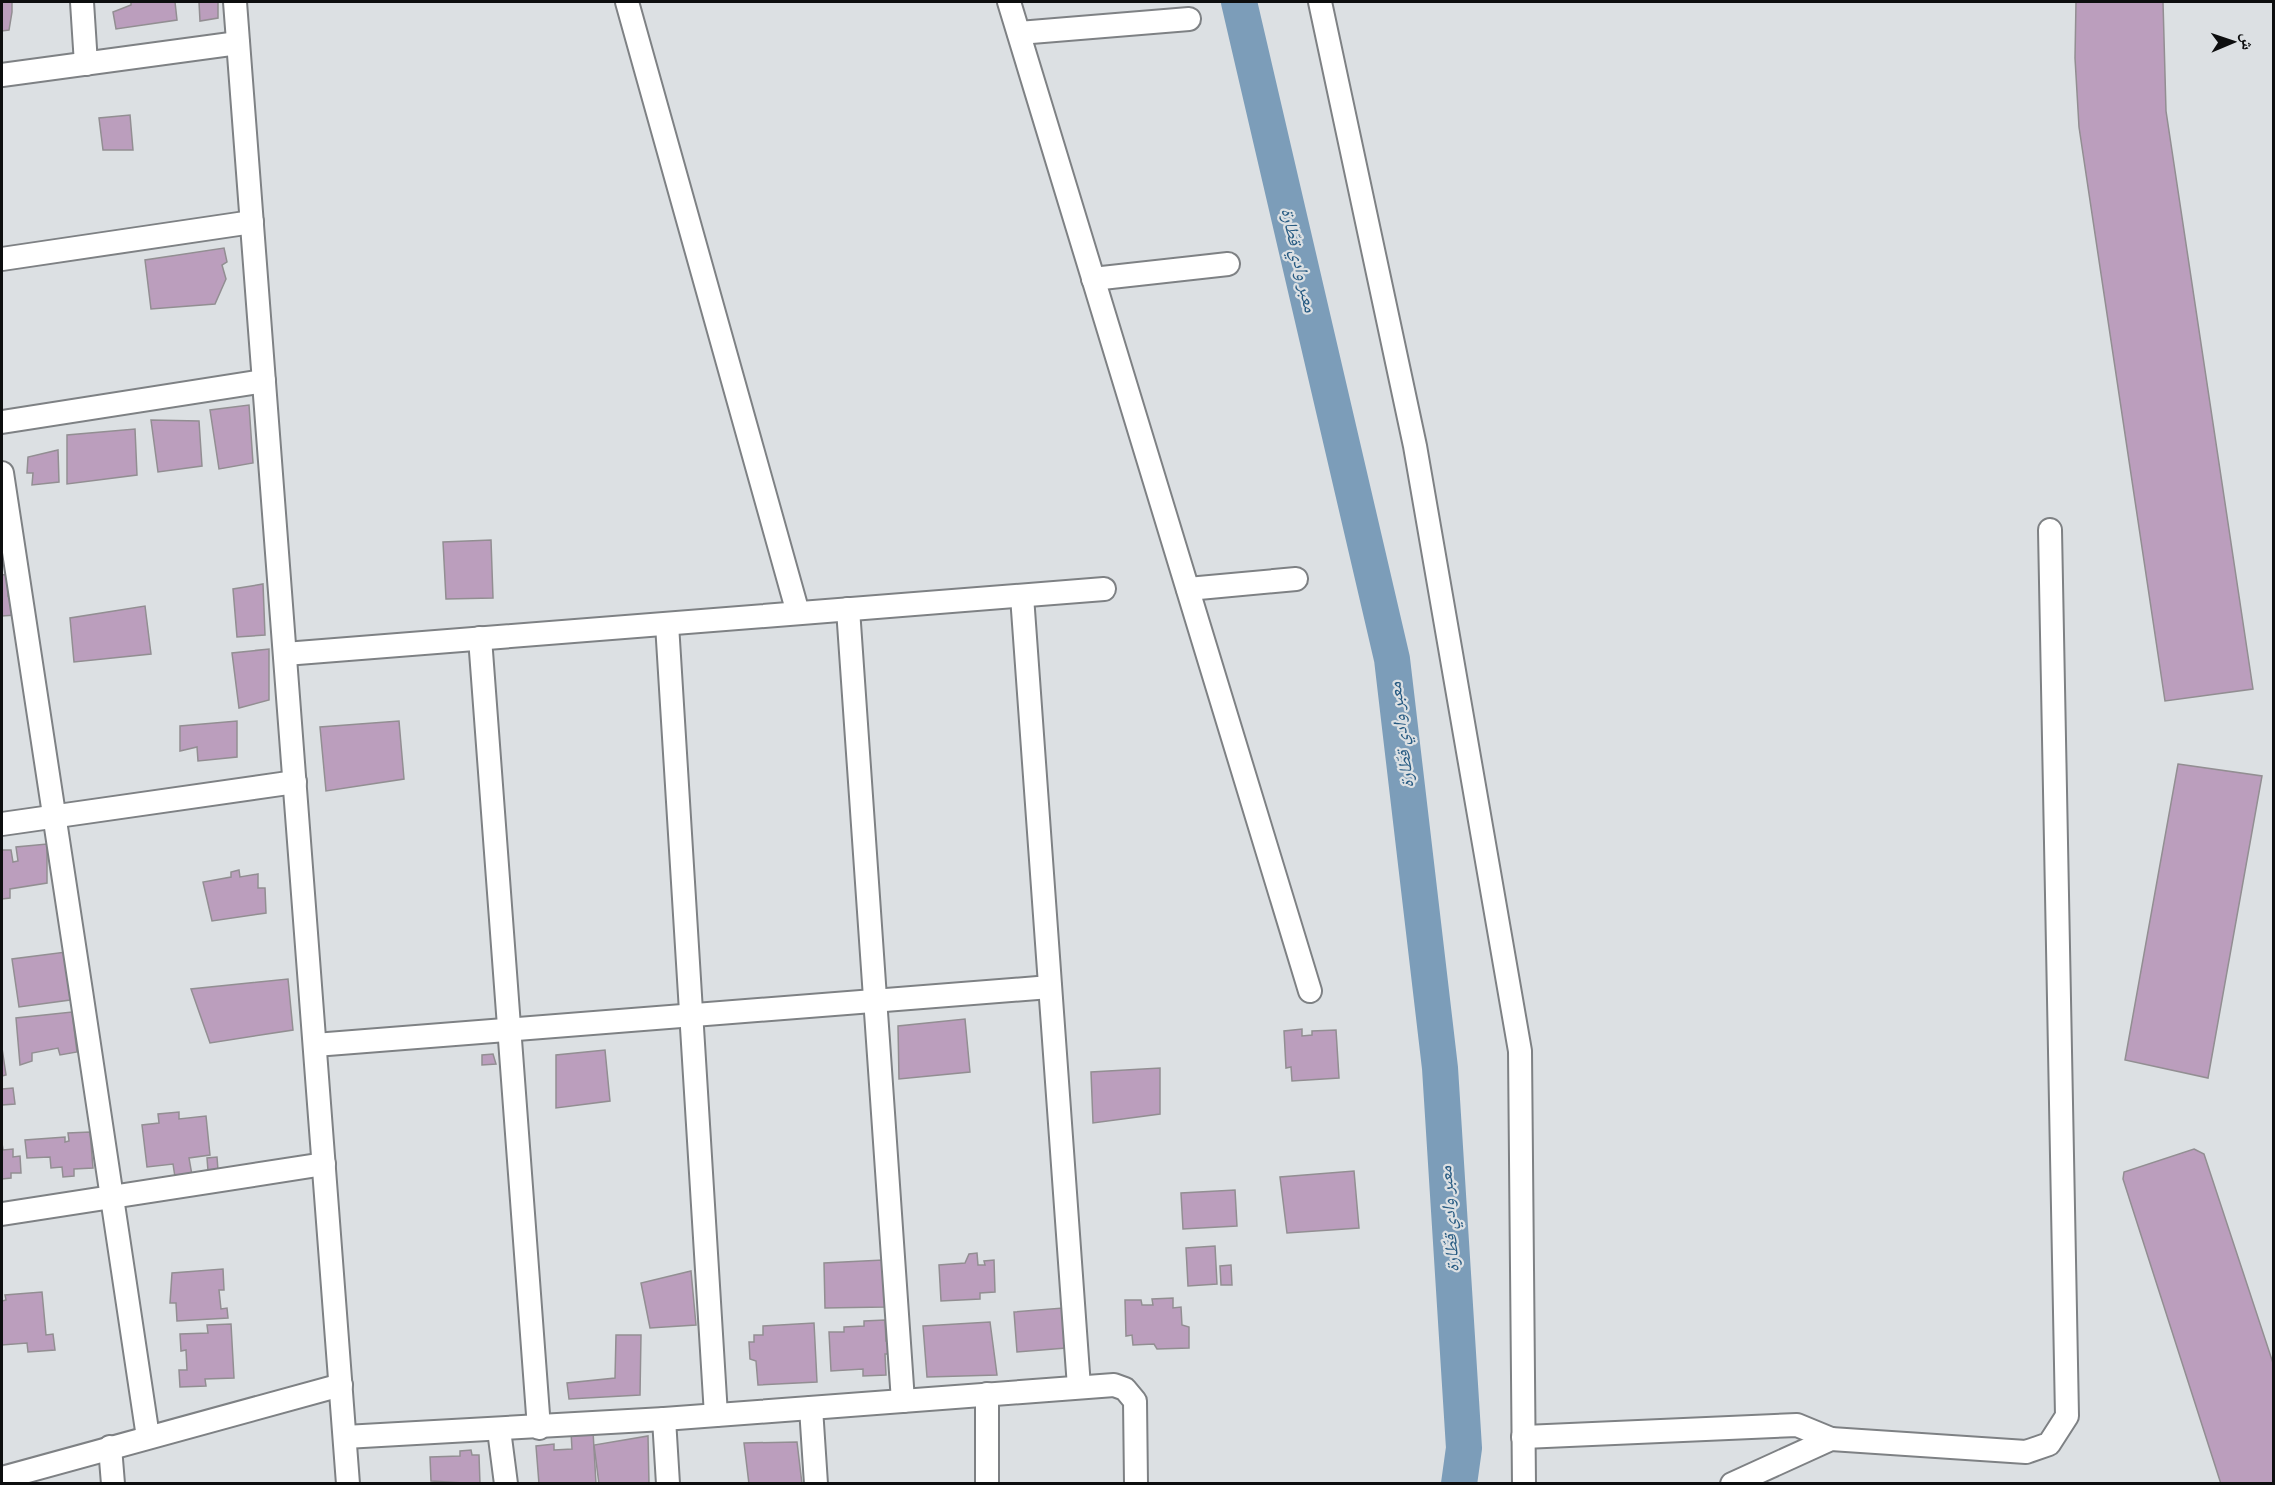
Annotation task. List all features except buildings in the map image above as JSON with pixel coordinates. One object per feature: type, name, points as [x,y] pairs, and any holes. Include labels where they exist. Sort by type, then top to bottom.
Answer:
[{"type":"street","points":[[82,2],[86,64]]},
{"type":"street","points":[[235,2],[348,1484]]},
{"type":"street","points":[[627,2],[798,613]]},
{"type":"street","points":[[1009,2],[1310,991]]},
{"type":"street","points":[[1320,2],[1415,446],[1520,1051],[1524,1484]]},
{"type":"street","points":[[1018,33],[1189,19]]},
{"type":"street","points":[[2,75],[238,43]]},
{"type":"street","points":[[2,259],[252,222]]},
{"type":"street","points":[[1093,279],[1228,264]]},
{"type":"street","points":[[2,422],[264,381]]},
{"type":"street","points":[[2,473],[52,817],[114,1196],[148,1437]]},
{"type":"street","points":[[1523,1437],[1797,1425],[1831,1439],[2026,1452],[2049,1444],[2067,1416],[2050,530]]},
{"type":"street","points":[[1188,589],[1296,579]]},
{"type":"street","points":[[285,654],[1104,589]]},
{"type":"street","points":[[1022,596],[1079,1387]]},
{"type":"street","points":[[848,609],[903,1401]]},
{"type":"street","points":[[667,624],[716,1415]]},
{"type":"street","points":[[480,638],[540,1428]]},
{"type":"street","points":[[2,824],[295,782]]},
{"type":"street","points":[[315,1045],[1050,987]]},
{"type":"street","points":[[2,1214],[324,1164]]},
{"type":"street","points":[[2,1478],[341,1385]]},
{"type":"street","points":[[345,1437],[540,1428],[1114,1385],[1132,1396],[1135,1401],[1136,1484]]},
{"type":"street","points":[[987,1394],[987,1484]]},
{"type":"street","points":[[811,1408],[816,1484]]},
{"type":"street","points":[[664,1419],[668,1484]]},
{"type":"street","points":[[499,1430],[506,1484]]},
{"type":"street","points":[[1732,1484],[1831,1439]]},
{"type":"street","points":[[110,1447],[113,1484]]},
{"type":"waterway","name":"معبر وادي قطّارة","points":[[1239,2],[1392,659],[1440,1068],[1464,1448],[1459,1484]]}]
